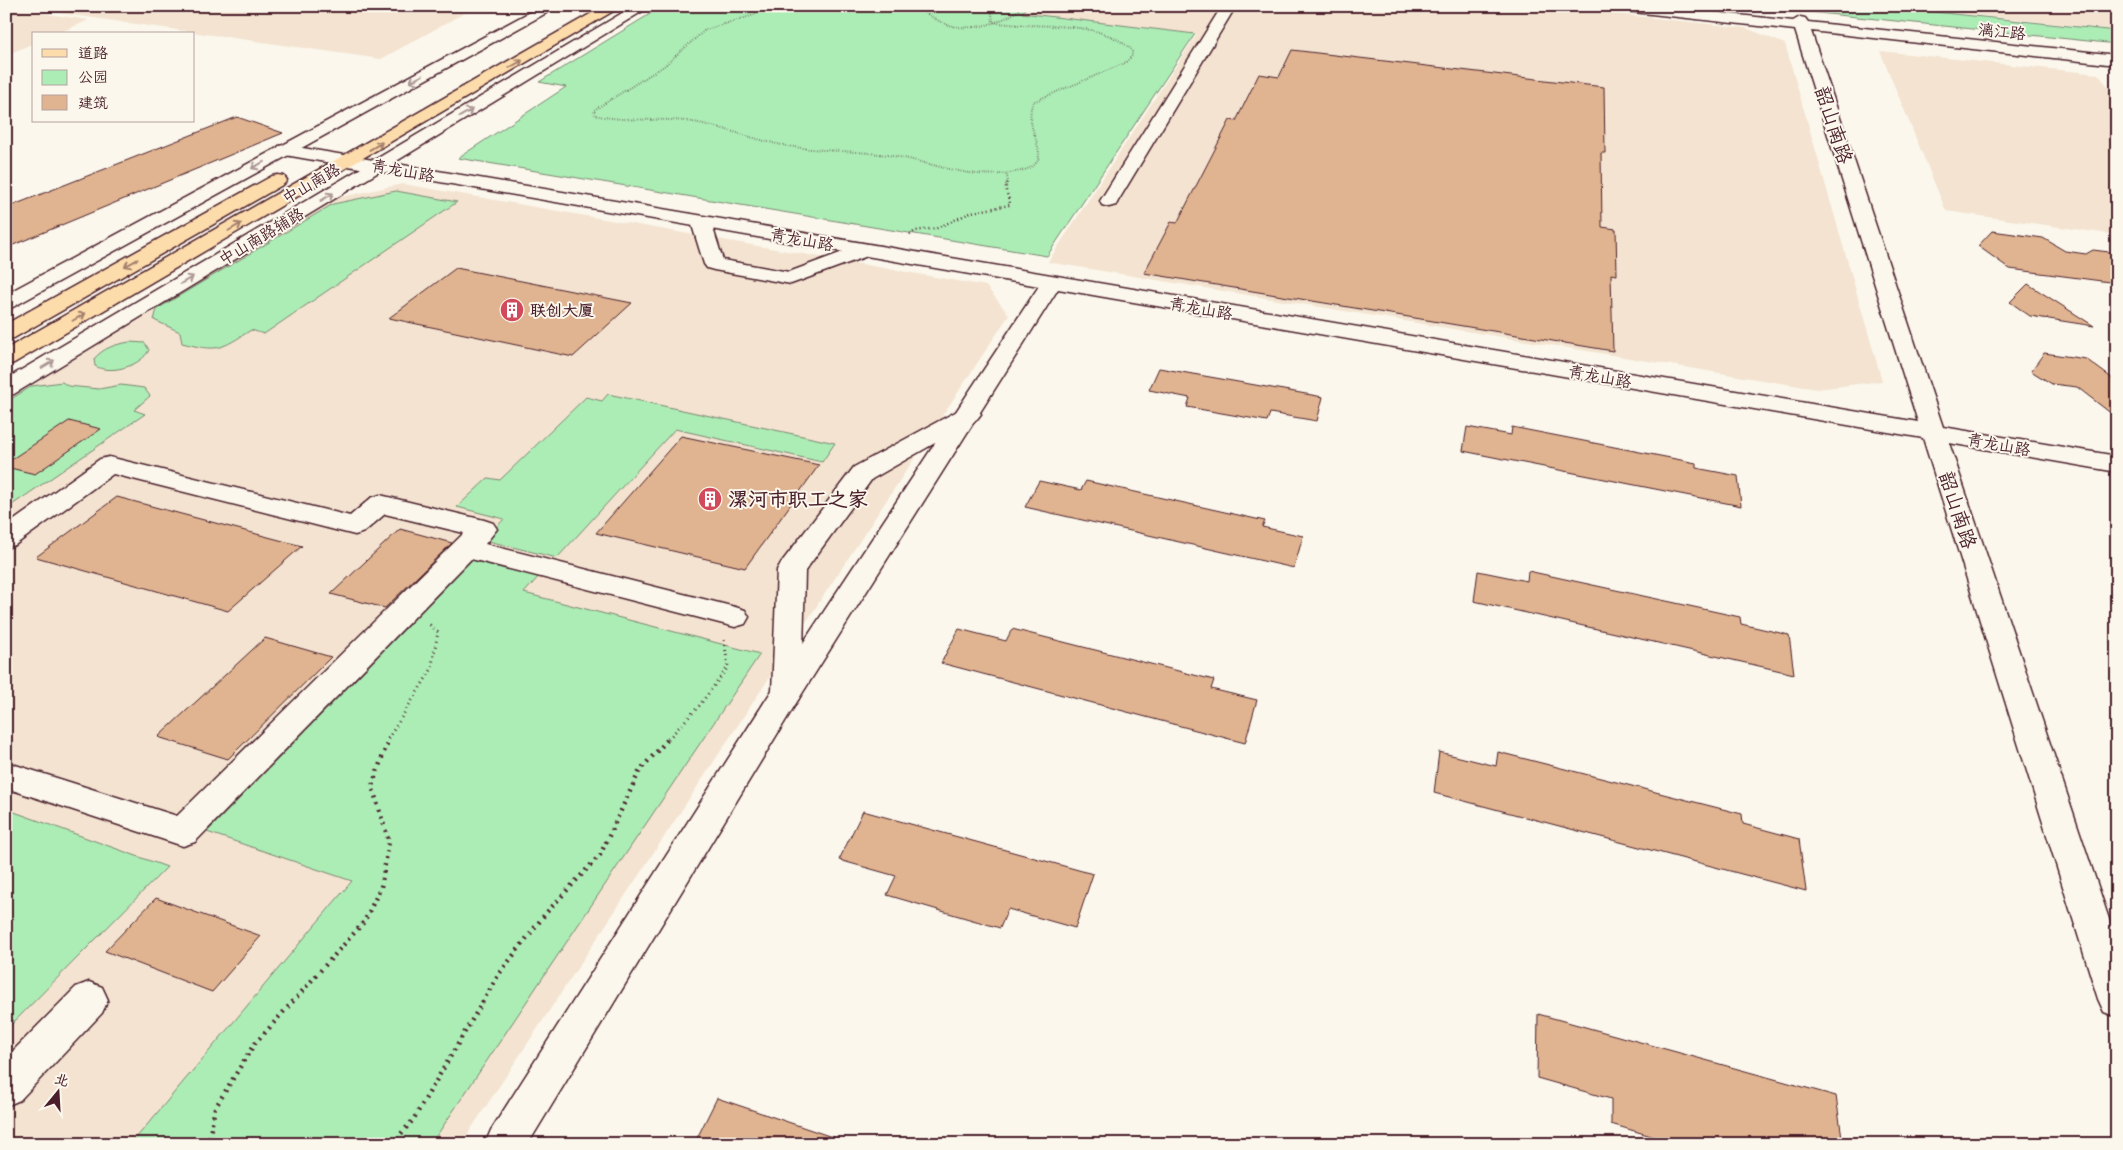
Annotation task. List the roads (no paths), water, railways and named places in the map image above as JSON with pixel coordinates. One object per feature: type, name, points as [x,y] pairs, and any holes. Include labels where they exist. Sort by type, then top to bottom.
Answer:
[{"type":"main road","name":"中山南路","points":[[6,333],[584,6]]},
{"type":"main road","name":"中山南路","points":[[6,358],[350,161],[615,6]]},
{"type":"street","points":[[6,303],[552,6]]},
{"type":"street","name":"中山南路辅路","points":[[6,389],[644,6]]},
{"type":"street","points":[[1109,201],[1229,6]]},
{"type":"street","name":"漓江路","points":[[1615,6],[2117,54]]},
{"type":"street","name":"漓江路","points":[[1659,6],[2117,60]]},
{"type":"street","name":"韶山南路","points":[[1801,24],[2117,999]]},
{"type":"street","name":"青龙山路","points":[[285,150],[2117,464]]},
{"type":"street","points":[[700,222],[714,264],[791,278],[866,250]]},
{"type":"street","points":[[504,1144],[787,692],[969,414],[1052,282]]},
{"type":"street","points":[[787,692],[791,570],[863,473],[969,414]]},
{"type":"street","points":[[6,539],[109,465],[355,526],[380,504],[484,529],[183,832],[6,775]]},
{"type":"street","points":[[464,548],[727,615]]},
{"type":"street","points":[[6,1086],[89,1000]]},
{"type":"place","name":"联创大厦","points":[[512,310]]},
{"type":"place","name":"漯河市职工之家","points":[[710,499]]}]
